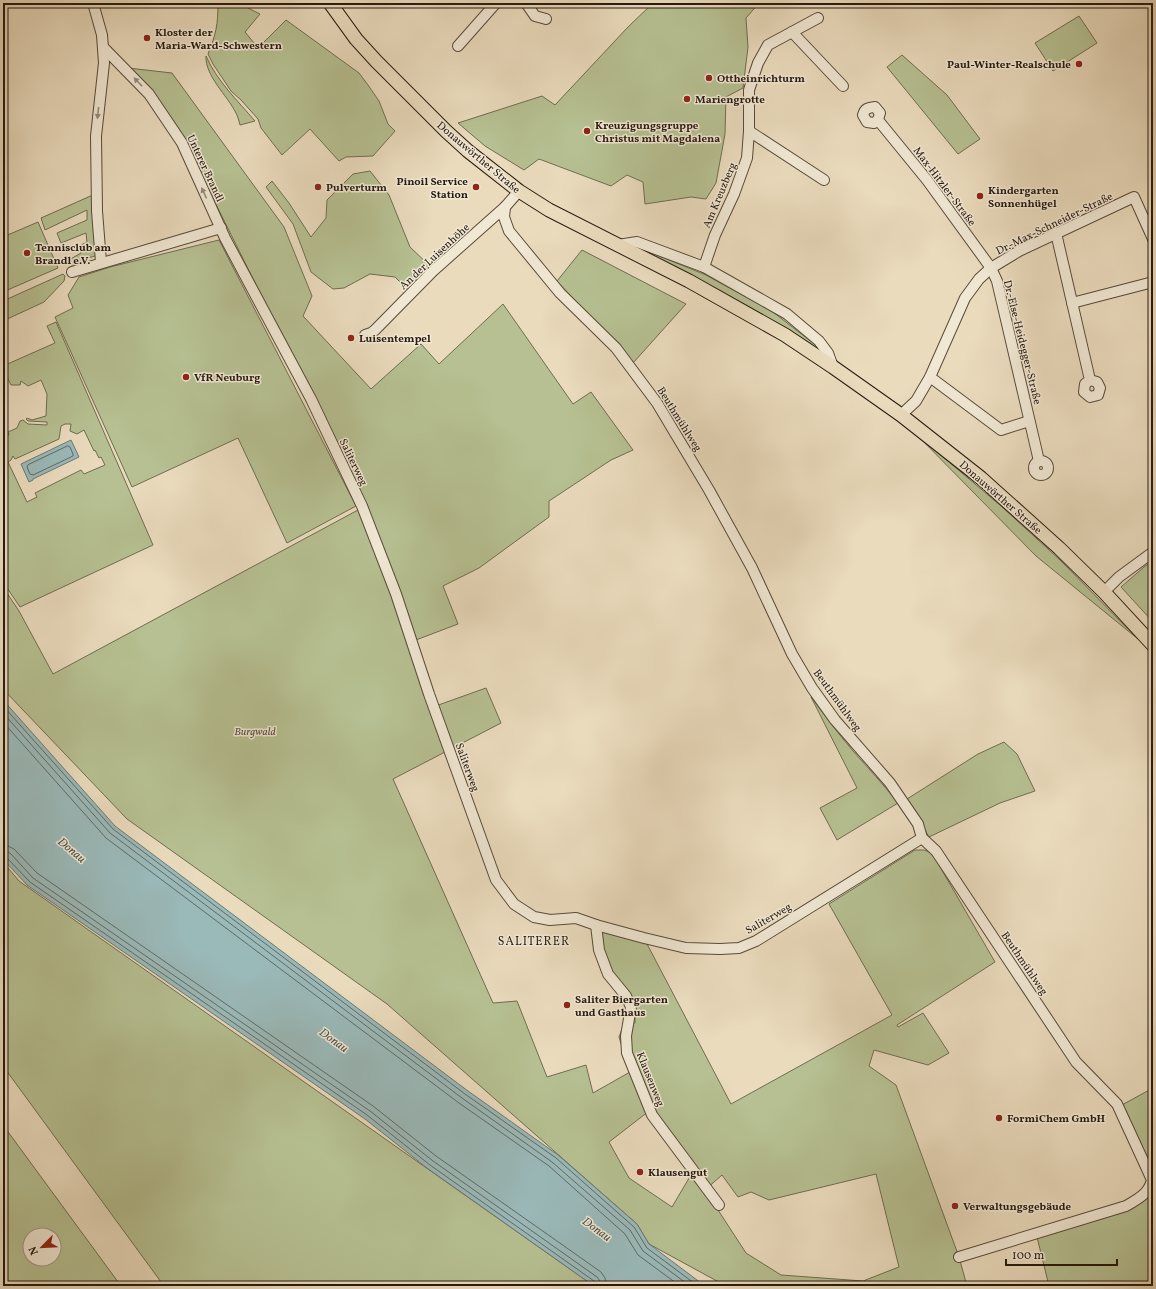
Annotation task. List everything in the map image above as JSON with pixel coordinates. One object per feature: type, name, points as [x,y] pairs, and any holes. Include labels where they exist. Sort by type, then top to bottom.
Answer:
[{"type":"main road","name":"Donauwörther Straße","points":[[330,3],[356,39],[448,133],[519,191],[549,210],[689,281],[778,332],[833,367],[901,415],[981,478],[1058,548],[1104,592],[1153,645]]},
{"type":"street","points":[[93,3],[102,35],[104,63],[96,136],[97,210],[101,262]]},
{"type":"street","points":[[458,46],[496,3]]},
{"type":"street","points":[[526,3],[534,16],[546,19]]},
{"type":"street","name":"Am Kreuzberg","points":[[704,267],[715,235],[734,194],[747,158],[749,131],[749,90],[758,63],[768,45],[818,18]]},
{"type":"street","points":[[792,32],[843,86]]},
{"type":"street","name":"Unterer Brandl","points":[[103,47],[149,94],[182,143],[221,228]]},
{"type":"street","name":"Max-Hitzler-Straße","points":[[878,120],[927,180],[991,268]]},
{"type":"street","points":[[749,131],[824,180]]},
{"type":"street","name":"An der Luisenhöhe","points":[[365,335],[371,334],[433,271],[505,207],[519,191]]},
{"type":"street","name":"Dr.-Max-Schneider-Straße","points":[[901,415],[916,401],[930,377],[965,298],[979,278],[991,268],[1019,251],[1134,197],[1153,239]]},
{"type":"street","name":"Beuthmühlweg","points":[[505,207],[504,217],[509,232],[560,293],[616,348],[657,403],[709,490],[749,562],[792,654],[812,688],[835,720],[890,783],[918,824],[922,838],[936,850],[1076,1062],[1117,1104],[1153,1178]]},
{"type":"street","points":[[72,272],[101,262],[221,228]]},
{"type":"street","name":"Saliterweg","points":[[221,228],[311,399],[362,506],[396,594],[429,694],[496,880],[519,909],[534,917],[550,920],[576,918],[596,925],[686,948],[739,948],[756,941],[922,838]]},
{"type":"street","points":[[1056,233],[1090,380]]},
{"type":"street","points":[[618,245],[637,242],[704,267],[787,314],[819,341],[828,353],[833,367]]},
{"type":"street","name":"Dr.-Else-Heidegger-Straße","points":[[991,268],[997,281],[1039,461]]},
{"type":"street","points":[[1072,303],[1153,282]]},
{"type":"street","name":"Dr.-Else-Heidegger-Straße","points":[[930,377],[1001,430],[1030,421]]},
{"type":"street","points":[[1104,592],[1119,577],[1153,552]]},
{"type":"street","name":"Klausenweg","points":[[596,925],[599,950],[608,974],[626,996],[631,1007],[626,1036],[627,1053],[652,1115],[720,1205]]},
{"type":"street","points":[[959,1257],[1126,1206],[1144,1196],[1151,1185],[1153,1178]]},
{"type":"green space","points":[[218,3],[238,3],[260,14],[245,32],[258,48],[286,20],[359,73],[379,101],[388,124],[395,131],[373,156],[346,157],[339,161],[310,129],[282,155],[261,128],[258,119],[231,91],[208,54],[216,29]]},
{"type":"green space","points":[[653,3],[759,3],[746,18],[748,47],[743,88],[726,97],[725,134],[716,183],[706,199],[691,197],[645,204],[643,182],[627,175],[611,186],[539,159],[524,170],[485,146],[458,123],[542,96],[555,105],[628,27]]},
{"type":"green space","points":[[1079,16],[1097,43],[1053,71],[1035,43]]},
{"type":"green space","points":[[902,55],[947,95],[980,139],[958,154],[887,67]]},
{"type":"green space","points":[[206,56],[216,74],[234,98],[255,121],[240,125],[232,106],[209,71]]},
{"type":"green space","name":"Burgwald","points":[[128,68],[172,73],[284,227],[312,296],[303,316],[371,389],[421,344],[439,364],[503,304],[573,404],[591,392],[633,450],[611,460],[549,501],[549,517],[479,568],[443,586],[458,624],[408,643],[430,708],[486,688],[501,723],[393,779],[493,1003],[517,1001],[547,1077],[586,1065],[593,1093],[630,1072],[619,1037],[624,1024],[635,1023],[635,1010],[612,975],[598,930],[647,944],[731,1104],[892,1015],[829,904],[915,850],[924,850],[932,853],[995,962],[897,1025],[898,1027],[923,1013],[949,1053],[928,1065],[874,1050],[869,1066],[896,1085],[959,1257],[967,1286],[726,1286],[649,1244],[637,1224],[387,1004],[127,819],[3,689],[3,587],[19,611],[53,674],[358,510],[361,511],[367,508],[185,142]],"holes":[[[653,1108],[695,1168],[672,1207],[629,1178],[609,1142]],[[876,1174],[899,1267],[863,1281],[781,1275],[746,1253],[705,1190],[722,1175],[738,1197],[751,1192],[769,1200]]]},
{"type":"green space","points":[[370,171],[389,195],[410,247],[431,267],[408,290],[395,277],[370,274],[344,288],[333,289],[311,272],[293,224],[266,187],[272,181],[289,203],[311,237],[326,218],[327,200],[353,174]]},
{"type":"green space","points":[[95,194],[98,255],[85,259],[73,269],[69,260],[81,253],[81,245],[87,242],[86,233],[61,243],[57,233],[87,220],[87,210],[45,230],[41,218]]},
{"type":"green space","name":"Tennisclub am Brandl e.V.","points":[[38,222],[58,268],[3,292],[3,237]]},
{"type":"green space","name":"VfR Neuburg","points":[[219,240],[356,506],[287,543],[238,438],[132,487],[55,317],[73,308],[68,295],[79,277],[110,267]]},
{"type":"green space","points":[[637,247],[706,275],[773,312],[822,350],[819,354],[635,250]]},
{"type":"green space","points":[[582,250],[686,304],[633,363],[557,281]]},
{"type":"green space","points":[[63,274],[65,276],[64,281],[44,302],[3,321],[3,301]]},
{"type":"green space","points":[[56,322],[153,545],[20,607],[3,582],[3,438],[9,435],[8,432],[17,428],[20,421],[23,420],[28,424],[47,425],[47,422],[28,421],[26,419],[32,420],[46,416],[47,394],[41,380],[28,386],[21,381],[20,385],[11,385],[3,366],[55,343],[47,326]],"holes":[[[71,424],[70,431],[77,434],[84,430],[94,451],[95,450],[99,458],[101,457],[105,465],[84,474],[81,470],[35,493],[37,497],[27,502],[8,462],[13,456],[15,459],[59,439],[61,426]]]},
{"type":"green space","points":[[916,434],[1001,506],[1060,560],[1138,639],[1036,556]]},
{"type":"green space","points":[[1153,561],[1153,622],[1121,587]]},
{"type":"green space","points":[[811,697],[847,744],[898,803],[837,840],[820,808],[857,788]]},
{"type":"green space","points":[[1004,742],[1017,754],[1035,791],[1000,803],[929,837],[907,799],[978,754]]},
{"type":"green space","points":[[3,862],[19,881],[594,1286],[164,1286],[3,1066]]},
{"type":"green space","points":[[1153,1088],[1153,1173],[1120,1106]]},
{"type":"green space","points":[[3,1125],[121,1286],[3,1286]]},
{"type":"green space","points":[[1153,1195],[1153,1286],[1049,1286],[1037,1237]]},
{"type":"water","points":[[71,440],[79,457],[29,482],[21,464]]},
{"type":"water","name":"Donau","points":[[3,700],[115,826],[468,1091],[558,1155],[637,1224],[649,1244],[705,1286],[594,1286],[427,1168],[365,1119],[27,885],[3,859]]},
{"type":"place","name":"Kloster der Maria-Ward-Schwestern","points":[[147,38]]},
{"type":"place","name":"Paul-Winter-Realschule","points":[[1079,64]]},
{"type":"place","name":"Ottheinrichturm","points":[[709,78]]},
{"type":"place","name":"Mariengrotte","points":[[687,99]]},
{"type":"place","name":"Kreuzigungsgruppe Christus mit Magdalena","points":[[587,131]]},
{"type":"place","name":"Pulverturm","points":[[318,187]]},
{"type":"place","name":"Pinoil Service Station","points":[[476,187]]},
{"type":"place","name":"Kindergarten Sonnenhügel","points":[[980,196]]},
{"type":"place","name":"Tennisclub am Brandl e.V.","points":[[27,253]]},
{"type":"place","name":"Luisentempel","points":[[351,338]]},
{"type":"place","name":"VfR Neuburg","points":[[186,377]]},
{"type":"place","name":"Saliter Biergarten und Gasthaus","points":[[567,1005]]},
{"type":"place","name":"FormiChem GmbH","points":[[999,1118]]},
{"type":"place","name":"Klausengut","points":[[640,1172]]},
{"type":"place","name":"Verwaltungsgebäude","points":[[955,1206]]},
{"type":"district","name":"SALITERER","points":[[534,941]]}]
